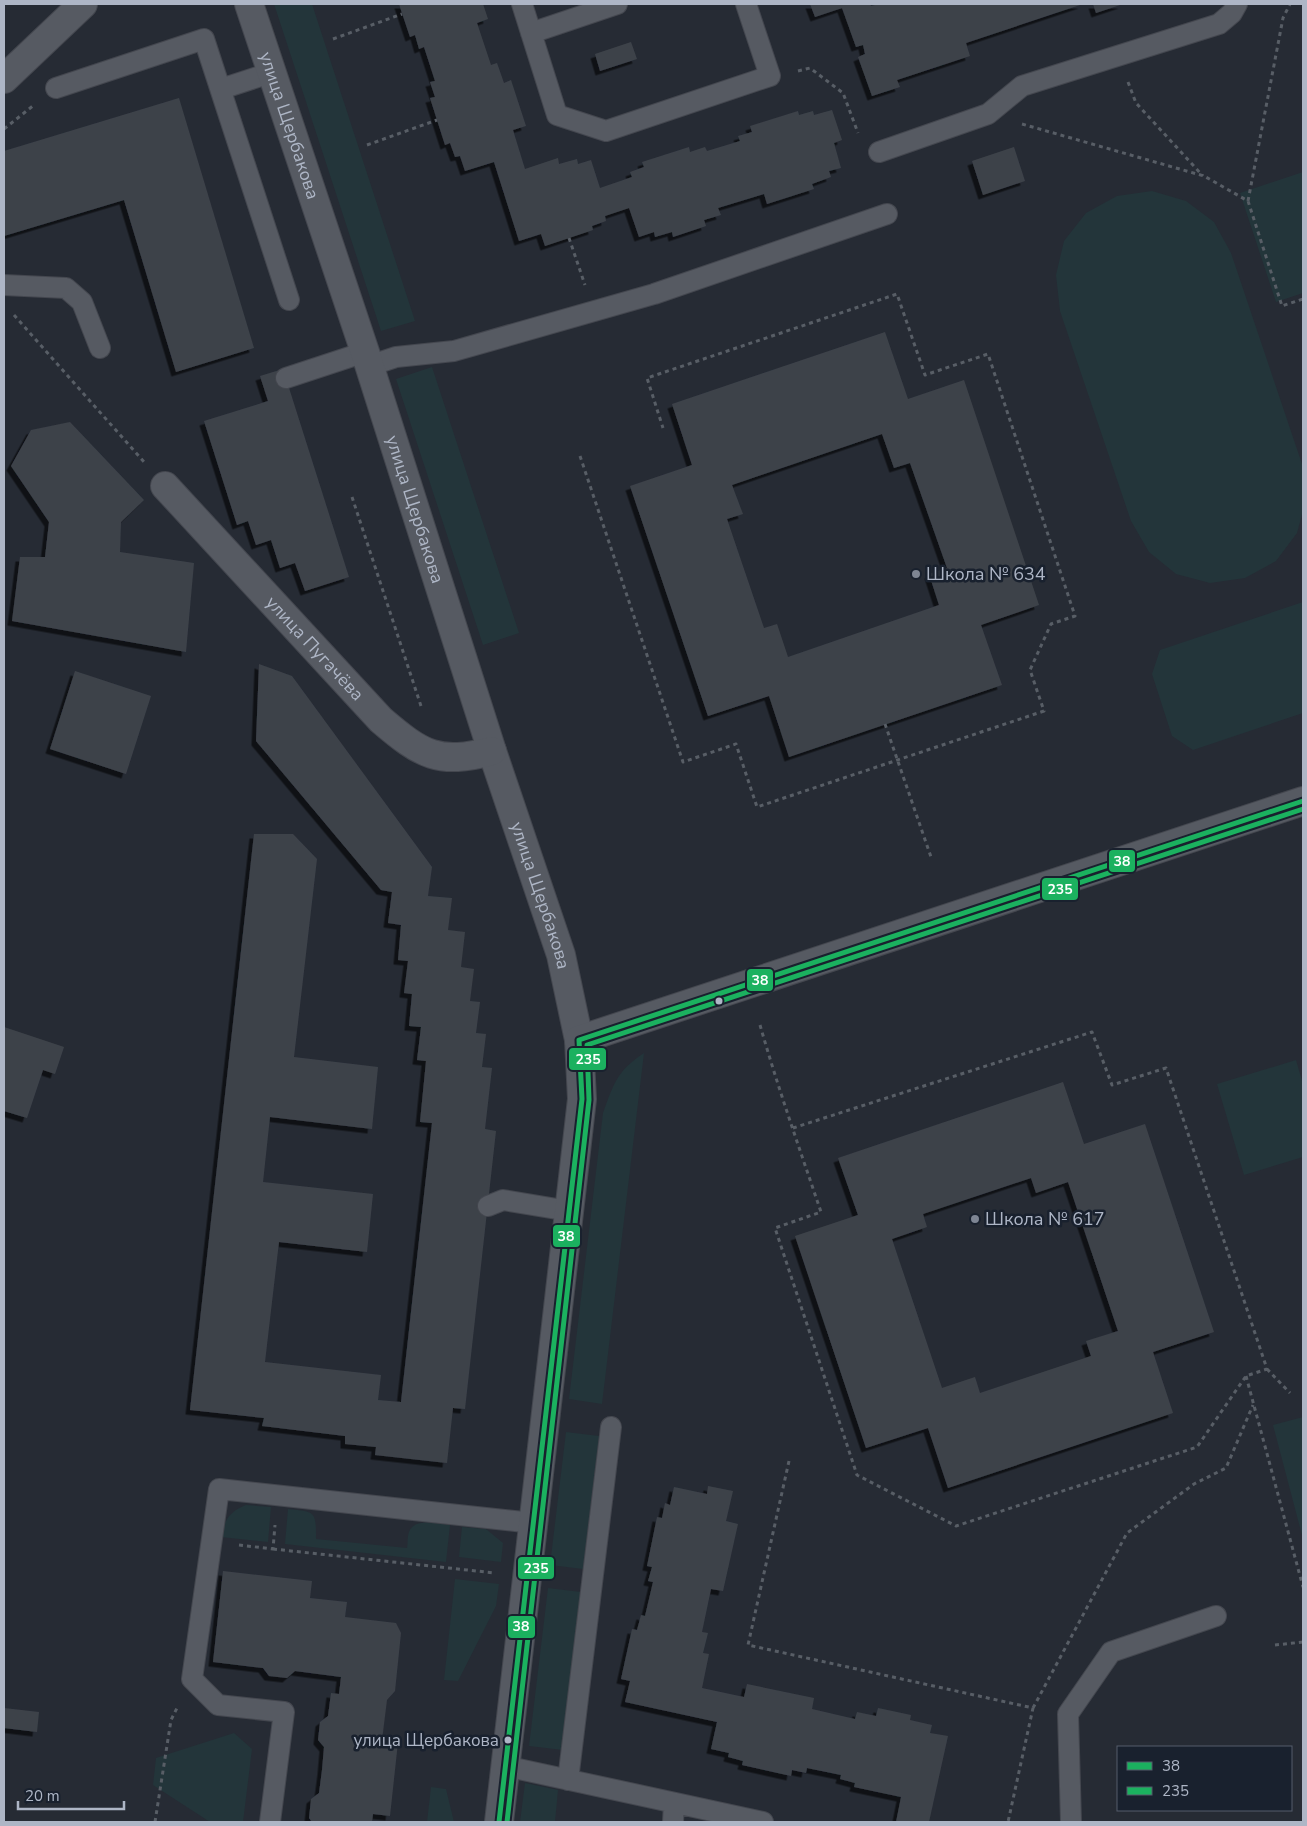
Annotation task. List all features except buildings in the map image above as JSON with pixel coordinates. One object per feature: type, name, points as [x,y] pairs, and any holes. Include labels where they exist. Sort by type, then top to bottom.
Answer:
[{"type":"street","points":[[4,79],[83,4]]},
{"type":"street","name":"улица Щербакова","points":[[249,4],[367,359],[492,751],[561,955],[579,1040],[582,1099],[499,1822]]},
{"type":"street","name":"улица Пугачёва","points":[[165,486],[381,720],[406,741],[435,756],[464,758],[492,751]]},
{"type":"street","points":[[579,1040],[1303,801]]},
{"type":"lane","points":[[522,4],[557,115],[606,131],[770,76],[746,4]]},
{"type":"lane","points":[[531,33],[617,4]]},
{"type":"lane","points":[[879,152],[988,114],[1022,86],[1219,24],[1232,13],[1237,4]]},
{"type":"lane","points":[[56,88],[204,39],[289,300]]},
{"type":"lane","points":[[221,89],[273,72]]},
{"type":"lane","points":[[286,378],[367,359],[454,351],[654,294],[887,214]]},
{"type":"lane","points":[[4,285],[66,288],[82,302],[100,348]]},
{"type":"lane","points":[[488,1206],[503,1200],[569,1211]]},
{"type":"lane","points":[[568,1780],[611,1427]]},
{"type":"lane","points":[[270,1822],[284,1712],[218,1705],[192,1679],[219,1489],[533,1523]]},
{"type":"lane","points":[[1071,1822],[1068,1714],[1111,1652],[1216,1616]]},
{"type":"lane","points":[[505,1766],[568,1780],[673,1813],[763,1822]]},
{"type":"path","points":[[1290,4],[1283,18],[1248,201],[1282,306],[1303,299]]},
{"type":"path","points":[[333,39],[402,14]]},
{"type":"path","points":[[1119,56],[1136,103],[1204,176]]},
{"type":"path","points":[[770,76],[810,68],[843,93],[860,138]]},
{"type":"path","points":[[4,128],[56,88]]},
{"type":"path","points":[[988,114],[1204,176],[1248,201]]},
{"type":"path","points":[[367,145],[437,120]]},
{"type":"path","points":[[568,238],[594,311]]},
{"type":"path","points":[[580,456],[683,762],[736,744],[758,807],[1044,711],[1030,670],[1051,624],[1075,616],[988,354],[925,375],[898,294],[647,378],[663,428]]},
{"type":"path","points":[[7,307],[165,486]]},
{"type":"path","points":[[352,497],[422,706]]},
{"type":"path","points":[[885,724],[931,857]]},
{"type":"path","points":[[760,1025],[821,1212],[775,1228],[857,1475],[956,1526],[1197,1447],[1246,1376],[1268,1369]]},
{"type":"path","points":[[793,1128],[1092,1032],[1112,1085],[1166,1068],[1268,1369],[1290,1393]]},
{"type":"path","points":[[1246,1376],[1303,1587]]},
{"type":"path","points":[[1008,1822],[1033,1708],[1127,1533],[1194,1484],[1226,1468],[1254,1406]]},
{"type":"path","points":[[789,1461],[748,1645],[1033,1708]]},
{"type":"path","points":[[273,1549],[278,1494]]},
{"type":"path","points":[[211,1542],[527,1577]]},
{"type":"path","points":[[1275,1645],[1303,1642]]},
{"type":"path","points":[[155,1822],[171,1720],[192,1679]]},
{"type":"shaded area","points":[[274,4],[312,4],[415,321],[381,331]]},
{"type":"shaded area","points":[[1303,172],[1303,293],[1276,302],[1240,193]]},
{"type":"shaded area","points":[[1152,191],[1186,201],[1214,222],[1231,253],[1302,464],[1303,511],[1297,533],[1276,561],[1245,578],[1210,583],[1176,574],[1149,552],[1131,521],[1060,311],[1056,275],[1064,241],[1086,213],[1117,196]]},
{"type":"shaded area","points":[[432,367],[519,633],[483,645],[396,379]]},
{"type":"shaded area","points":[[1303,602],[1303,713],[1193,750],[1172,736],[1152,674],[1160,650]]},
{"type":"shaded area","points":[[644,1053],[602,1404],[569,1399],[603,1113],[610,1094],[622,1072]]},
{"type":"shaded area","points":[[1296,1060],[1303,1084],[1303,1157],[1244,1175],[1217,1084]]},
{"type":"shaded area","points":[[1303,1417],[1303,1539],[1273,1425]]},
{"type":"shaded area","points":[[566,1432],[599,1436],[583,1569],[550,1565]]},
{"type":"shaded area","points":[[246,1505],[271,1507],[268,1542],[221,1537],[224,1525],[232,1513]]},
{"type":"shaded area","points":[[288,1509],[309,1512],[313,1515],[316,1523],[316,1539],[407,1548],[409,1532],[416,1524],[427,1522],[450,1525],[446,1562],[285,1544]]},
{"type":"shaded area","points":[[462,1527],[486,1529],[503,1543],[501,1562],[459,1557]]},
{"type":"shaded area","points":[[455,1579],[499,1584],[496,1606],[458,1681],[444,1680]]},
{"type":"shaded area","points":[[548,1588],[581,1592],[563,1750],[529,1746]]},
{"type":"shaded area","points":[[234,1733],[252,1749],[243,1822],[210,1822],[153,1785],[156,1758]]},
{"type":"shaded area","points":[[525,1783],[558,1790],[555,1822],[520,1822]]},
{"type":"shaded area","points":[[431,1787],[446,1789],[454,1822],[427,1822]]},
{"type":"transit line","name":"38","points":[[579,1040],[1303,801]]},
{"type":"transit line","name":"235","points":[[507,1822],[589,1100],[587,1045],[1303,809]]},
{"type":"transit line","name":"38","points":[[499,1822],[582,1099],[579,1040]]},
{"type":"place","name":"Школа № 634","points":[[916,574]]},
{"type":"place","name":"Школа № 617","points":[[975,1219]]},
{"type":"place","name":"улица Щербакова","points":[[508,1740]]}]
